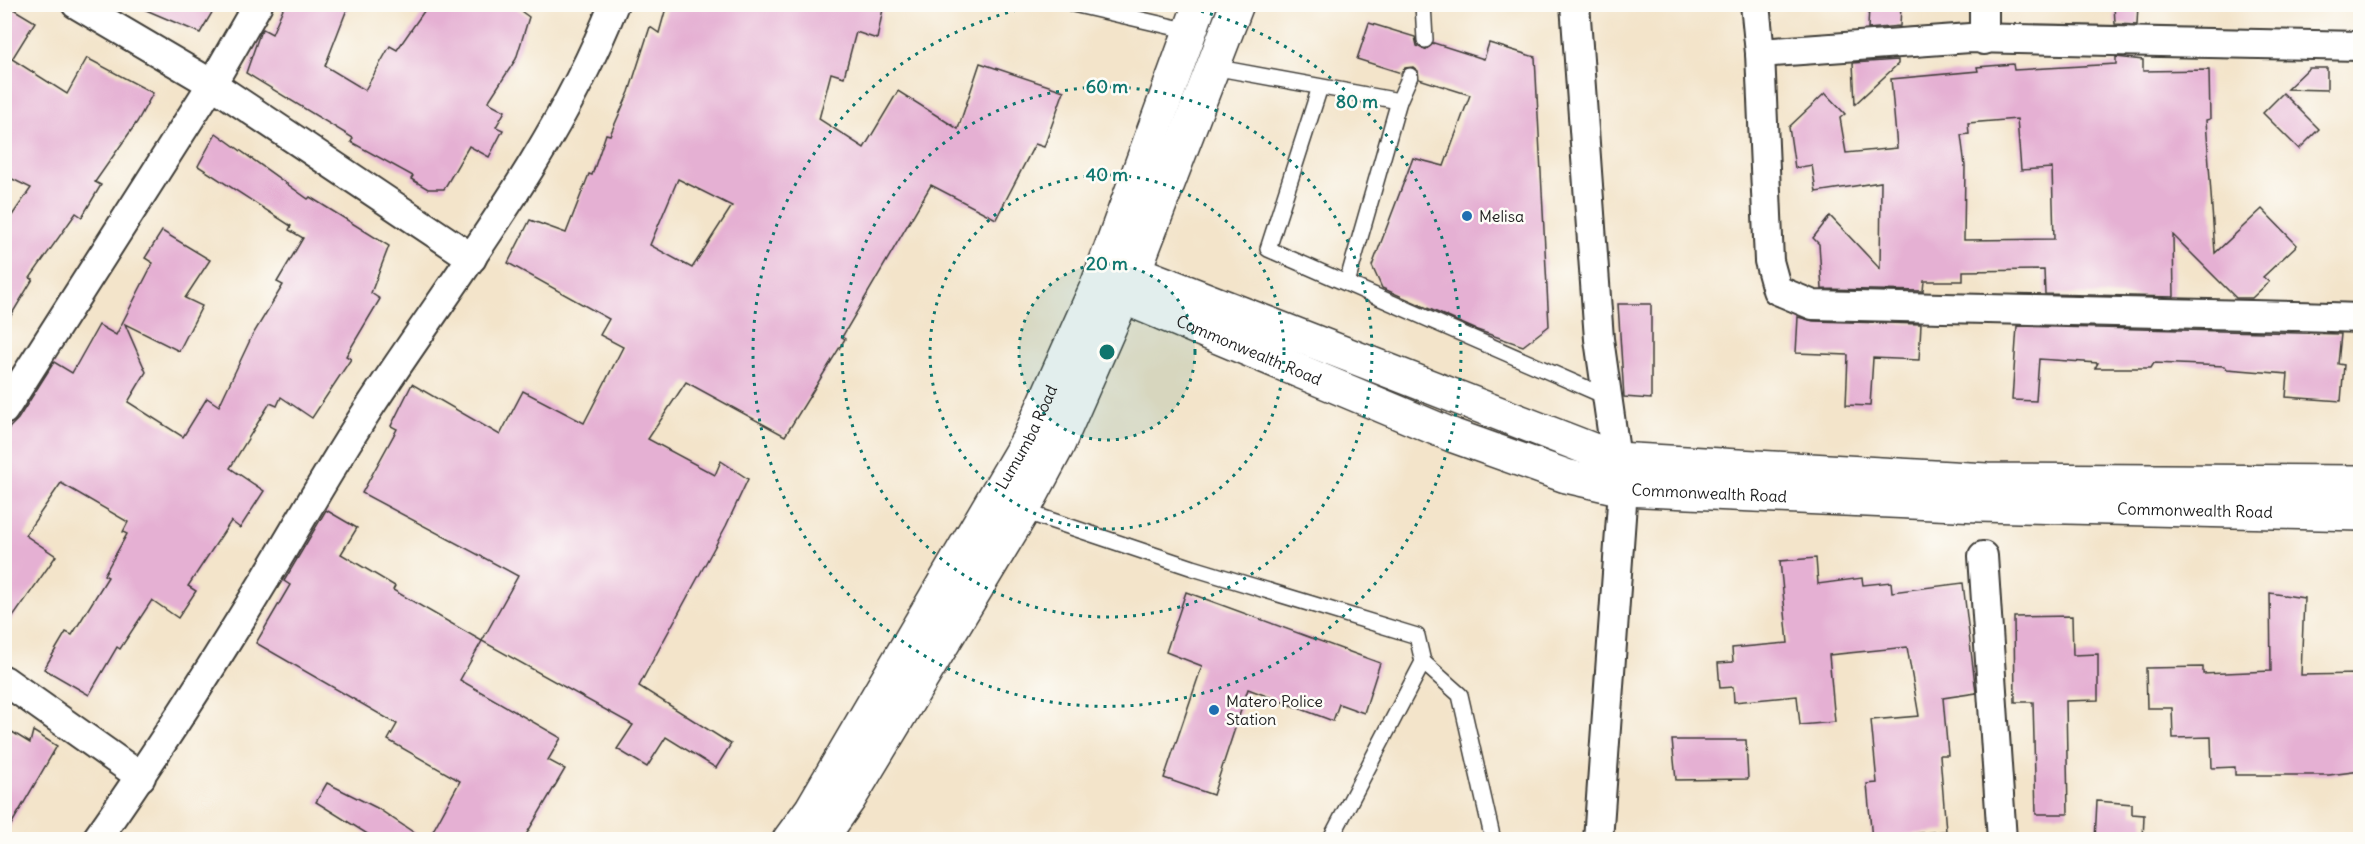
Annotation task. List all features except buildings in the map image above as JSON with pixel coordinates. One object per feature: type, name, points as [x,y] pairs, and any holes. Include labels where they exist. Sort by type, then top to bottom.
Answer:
[{"type":"main road","name":"Lumumba Road","points":[[789,840],[812,810],[1029,438],[1115,279],[1213,67],[1237,4]]},
{"type":"main road","name":"Lumumba Road","points":[[820,840],[849,799],[1023,511],[1057,447],[1115,279],[1195,18]]},
{"type":"main road","name":"Commonwealth Road","points":[[1115,279],[1619,474],[1979,505],[2361,514]]},
{"type":"main road","name":"Commonwealth Road","points":[[1619,474],[1987,480],[2361,482]]},
{"type":"street","points":[[76,4],[212,84],[472,258]]},
{"type":"street","points":[[4,410],[212,84],[258,4]]},
{"type":"street","points":[[96,840],[141,777],[370,406],[472,258],[563,116],[594,56],[615,4]]},
{"type":"street","points":[[1575,4],[1599,339],[1619,474],[1598,840]]},
{"type":"street","points":[[1755,4],[1760,53],[1769,261],[1777,290],[1813,305],[2123,314],[2184,311],[2361,318]]},
{"type":"street","points":[[1984,4],[1984,40]]},
{"type":"street","points":[[1760,53],[1970,38],[1984,40],[2065,38],[2125,42],[2361,46]]},
{"type":"street","points":[[1983,555],[2002,840]]},
{"type":"street","points":[[4,680],[141,777]]},
{"type":"lane","points":[[1073,4],[1195,18]]},
{"type":"lane","points":[[1423,4],[1425,40]]},
{"type":"lane","points":[[1213,67],[1399,102]]},
{"type":"lane","points":[[1347,283],[1399,102],[1410,76]]},
{"type":"lane","points":[[1320,87],[1268,249],[1607,397]]},
{"type":"lane","points":[[1023,511],[1193,568],[1417,636],[1423,662],[1460,695],[1493,840]]},
{"type":"lane","points":[[1330,840],[1423,662]]},
{"type":"place","name":"Melisa","points":[[1467,216]]},
{"type":"place","name":"Matero Police Station","points":[[1214,710]]}]
